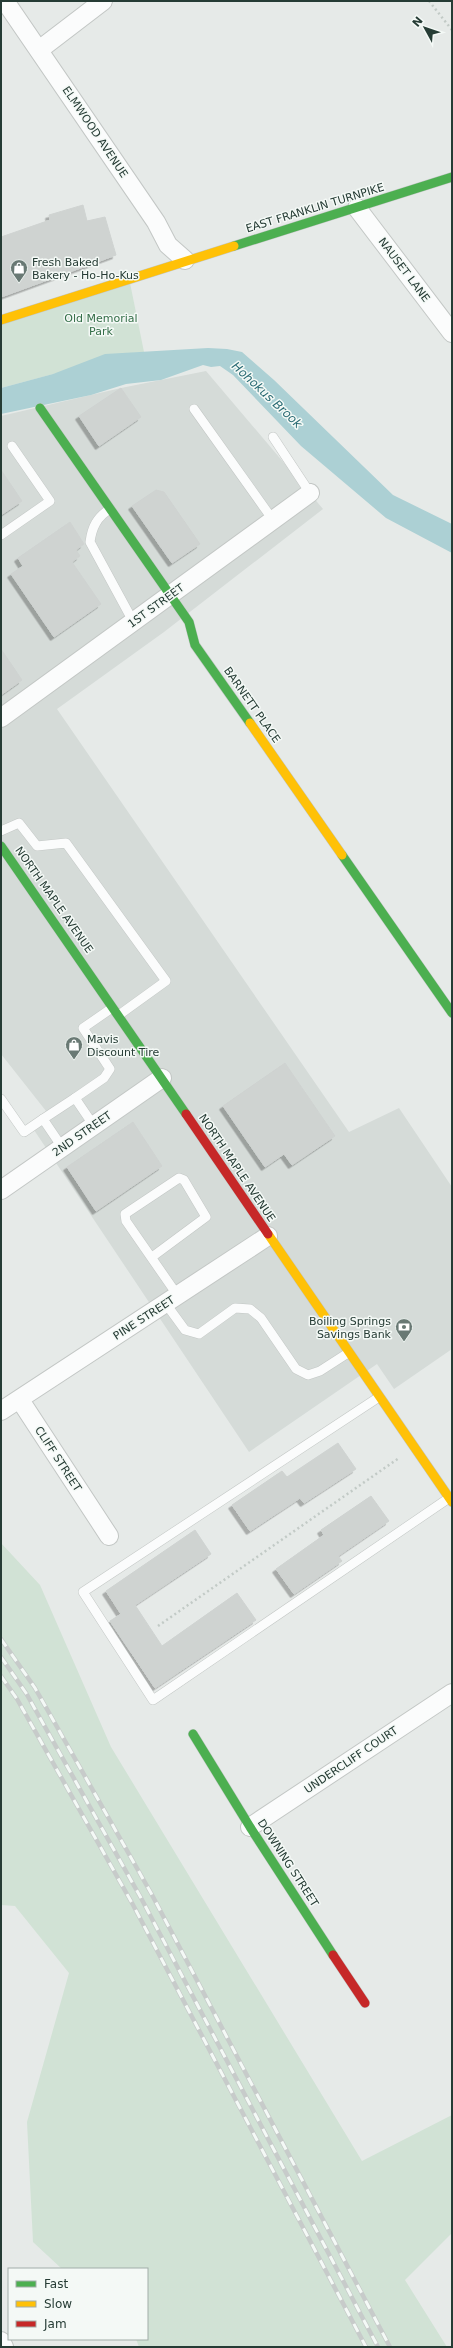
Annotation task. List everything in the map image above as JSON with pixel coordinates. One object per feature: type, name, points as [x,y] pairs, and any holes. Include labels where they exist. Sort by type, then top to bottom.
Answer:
[{"type":"street","name":"ELMWOOD AVENUE","points":[[5,1],[156,222],[168,245],[185,260]]},
{"type":"street","points":[[39,50],[103,1]]},
{"type":"street","name":"EAST FRANKLIN TURNPIKE","points":[[1,320],[185,260],[357,208],[452,177]]},
{"type":"street","name":"NAUSET LANE","points":[[357,208],[452,333]]},
{"type":"street","name":"BARNETT PLACE","points":[[40,408],[189,622],[195,645],[452,1013]]},
{"type":"street","name":"1ST STREET","points":[[1,718],[134,623],[310,493]]},
{"type":"street","name":"NORTH MAPLE AVENUE","points":[[1,846],[162,1078],[268,1236],[450,1500]]},
{"type":"street","name":"2ND STREET","points":[[1,1190],[162,1078]]},
{"type":"street","name":"PINE STREET","points":[[20,1400],[268,1236]]},
{"type":"street","points":[[1,1411],[20,1400]]},
{"type":"street","name":"CLIFF STREET","points":[[20,1400],[109,1536]]},
{"type":"street","name":"UNDERCLIFF COURT","points":[[250,1827],[452,1693]]},
{"type":"street","name":"DOWNING STREET","points":[[193,1734],[250,1827],[366,2003]]},
{"type":"street","points":[[1,2342],[4,2347]]},
{"type":"lane","points":[[194,409],[273,520]]},
{"type":"lane","points":[[273,437],[310,493]]},
{"type":"lane","points":[[1,535],[50,501],[12,446]]},
{"type":"lane","points":[[110,509],[103,514],[92,527],[90,542],[134,623]]},
{"type":"lane","points":[[1,831],[19,822],[37,846],[66,843],[166,980],[116,1011],[82,1028],[110,1069],[104,1078],[24,1132],[1,1099]]},
{"type":"lane","points":[[75,1098],[94,1126]]},
{"type":"lane","points":[[43,1119],[62,1147]]},
{"type":"lane","points":[[152,1257],[206,1217],[184,1180],[179,1178],[125,1214],[126,1221],[152,1257],[185,1330],[199,1334],[235,1308],[250,1308],[261,1318],[296,1369],[308,1375],[320,1372],[348,1353]]},
{"type":"lane","points":[[379,1398],[83,1592],[153,1700],[450,1500]]},
{"type":"path","points":[[429,1],[452,30]]},
{"type":"path","points":[[158,1626],[413,1448]]},
{"type":"shaded area","points":[[206,371],[323,509],[164,632],[57,709],[349,1132],[399,1108],[452,1187],[452,1349],[394,1389],[377,1364],[249,1452],[30,1124],[46,1111],[1,1054],[1,416],[121,388]]},
{"type":"green space","name":"Old Memorial Park","points":[[129,278],[144,352],[132,353],[1,388],[1,320]]},
{"type":"green space","points":[[1,1543],[40,1585],[111,1747],[362,2161],[452,2115],[452,2233],[405,2280],[447,2347],[139,2347],[136,2340],[148,2340],[148,2268],[61,2268],[33,2242],[27,2122],[69,1973],[15,1906],[1,1905]]},
{"type":"water","name":"Hohokus Brook","points":[[208,348],[227,349],[242,352],[274,380],[393,495],[452,524],[452,553],[386,518],[301,446],[233,375],[220,366],[211,367],[203,365],[161,380],[126,384],[91,395],[1,414],[1,388],[53,374],[105,354]]},
{"type":"building","points":[[83,205],[87,221],[105,217],[116,255],[1,297],[1,237],[50,220],[49,215]]},
{"type":"building","points":[[121,388],[141,417],[99,446],[79,416]]},
{"type":"building","points":[[1,470],[22,501],[1,515]]},
{"type":"building","points":[[156,490],[164,492],[200,544],[172,563],[132,506]]},
{"type":"building","points":[[70,522],[84,544],[76,550],[80,556],[72,562],[101,604],[54,637],[11,574],[23,566],[18,558]]},
{"type":"building","points":[[1,649],[22,680],[1,695]]},
{"type":"building","points":[[285,1063],[335,1136],[292,1165],[284,1154],[265,1167],[223,1106]]},
{"type":"building","points":[[133,1122],[162,1166],[96,1211],[67,1167]]},
{"type":"building","points":[[338,1443],[356,1469],[304,1503],[300,1498],[250,1531],[232,1505],[282,1471],[287,1477]]},
{"type":"building","points":[[371,1496],[389,1521],[338,1556],[342,1561],[294,1594],[276,1569],[324,1535],[321,1530]]},
{"type":"building","points":[[195,1530],[211,1554],[135,1605],[162,1646],[237,1593],[256,1620],[155,1688],[110,1621],[121,1614],[106,1591]]},
{"type":"railway","points":[[1,1639],[35,1688],[151,1893],[390,2347]]},
{"type":"railway","points":[[1,1657],[26,1693],[141,1898],[378,2347]]},
{"type":"railway","points":[[1,1676],[17,1699],[132,1903],[366,2347]]},
{"type":"traffic: fast","points":[[234,246],[452,177]]},
{"type":"traffic: fast","points":[[40,408],[189,622],[195,645],[250,723]]},
{"type":"traffic: fast","points":[[1,846],[186,1114]]},
{"type":"traffic: fast","points":[[342,855],[452,1013]]},
{"type":"traffic: fast","points":[[193,1734],[250,1827],[333,1955]]},
{"type":"traffic: slow","points":[[1,320],[234,246]]},
{"type":"traffic: slow","points":[[250,723],[342,855]]},
{"type":"traffic: slow","points":[[268,1234],[452,1502]]},
{"type":"traffic: jam","points":[[186,1114],[268,1234]]},
{"type":"traffic: jam","points":[[333,1955],[365,2003]]},
{"type":"place","name":"Fresh Baked Bakery - Ho-Ho-Kus","points":[[19,283]]},
{"type":"place","name":"Mavis Discount Tire","points":[[74,1060]]},
{"type":"place","name":"Boiling Springs Savings Bank","points":[[404,1342]]}]
